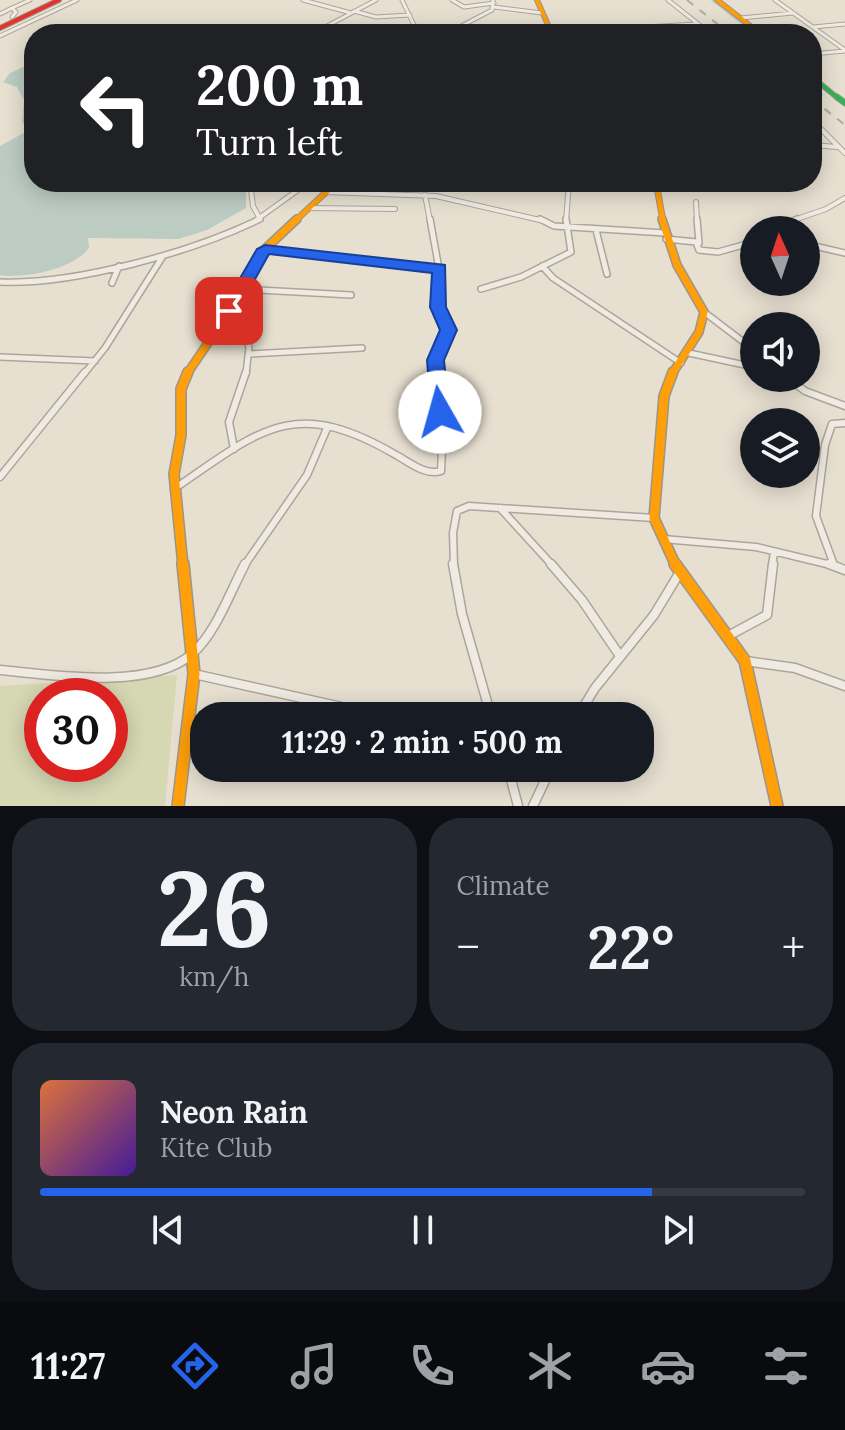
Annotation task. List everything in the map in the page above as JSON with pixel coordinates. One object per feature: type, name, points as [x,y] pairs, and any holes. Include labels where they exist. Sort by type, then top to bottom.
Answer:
[{"type":"street","points":[[6,20],[30,0]]},
{"type":"street","points":[[25,24],[59,0]]},
{"type":"street","points":[[6,20],[77,0]]},
{"type":"street","points":[[303,0],[376,17],[410,15]]},
{"type":"street","points":[[330,24],[376,0]]},
{"type":"street","points":[[402,0],[414,24]]},
{"type":"street","points":[[452,0],[464,7],[494,3],[542,13]]},
{"type":"street","points":[[537,0],[547,24]]},
{"type":"street","points":[[668,0],[697,24]]},
{"type":"street","points":[[717,0],[748,24]]},
{"type":"street","points":[[775,0],[808,24]]},
{"type":"street","points":[[462,24],[494,3]]},
{"type":"street","points":[[741,18],[793,13]]},
{"type":"street","points":[[0,14],[6,20],[29,22]]},
{"type":"street","points":[[0,36],[24,24]]},
{"type":"street","points":[[822,26],[845,24]]},
{"type":"street","points":[[822,34],[845,50]]},
{"type":"street","points":[[822,53],[845,50]]},
{"type":"street","points":[[822,85],[845,103]]},
{"type":"street","points":[[822,131],[845,153]]},
{"type":"street","points":[[822,146],[837,147]]},
{"type":"street","points":[[253,192],[259,217]]},
{"type":"street","points":[[0,282],[38,280],[119,266],[207,244],[290,200],[298,192]]},
{"type":"street","points":[[178,806],[194,674],[178,499],[174,489],[181,435],[181,389],[194,359],[233,306],[265,249],[325,192],[425,195],[476,201],[565,228],[666,236],[699,243]]},
{"type":"street","points":[[481,289],[571,252],[565,228],[568,192]]},
{"type":"street","points":[[658,192],[674,264],[704,312],[740,339]]},
{"type":"street","points":[[174,489],[234,449],[301,422],[328,426],[378,442],[425,471],[435,473],[443,470],[443,428],[435,366],[448,330],[438,307],[439,269],[425,195]]},
{"type":"street","points":[[809,216],[830,210],[845,198]]},
{"type":"street","points":[[696,202],[699,250],[711,252],[740,245]]},
{"type":"street","points":[[308,208],[395,209]]},
{"type":"street","points":[[596,230],[607,274]]},
{"type":"street","points":[[820,247],[845,253]]},
{"type":"street","points":[[265,249],[439,269]]},
{"type":"street","points":[[0,477],[95,361],[163,256]]},
{"type":"street","points":[[112,283],[119,266]]},
{"type":"street","points":[[542,266],[553,278],[681,363]]},
{"type":"street","points":[[241,289],[351,295]]},
{"type":"street","points":[[233,306],[249,354],[241,389],[228,414],[234,449]]},
{"type":"street","points":[[704,312],[689,353],[671,376],[664,396],[654,518],[680,572],[745,661],[777,806]]},
{"type":"street","points":[[249,354],[362,348]]},
{"type":"street","points":[[689,353],[740,364]]},
{"type":"street","points":[[0,357],[95,361]]},
{"type":"street","points":[[808,392],[845,406]]},
{"type":"street","points":[[834,565],[816,516],[817,495],[832,424],[845,423]]},
{"type":"street","points":[[0,670],[70,677],[145,672],[193,654],[247,559],[319,458],[328,426]]},
{"type":"street","points":[[487,702],[463,624],[452,525],[462,507],[654,518]]},
{"type":"street","points":[[500,508],[521,538],[555,567],[586,605],[620,656]]},
{"type":"street","points":[[663,539],[714,541],[834,565],[845,570]]},
{"type":"street","points":[[728,636],[767,615],[774,552]]},
{"type":"street","points":[[585,702],[644,629],[670,582],[680,572]]},
{"type":"street","points":[[745,661],[795,668],[845,686]]},
{"type":"street","points":[[194,674],[319,702]]},
{"type":"street","points":[[512,782],[518,806]]},
{"type":"street","points":[[533,806],[544,782]]},
{"type":"green space","points":[[177,675],[165,806],[0,806],[0,686],[24,685],[24,782],[128,782],[128,678]]},
{"type":"shaded area","points":[[24,67],[24,100],[17,87],[3,82],[10,73]]},
{"type":"shaded area","points":[[24,133],[24,192],[246,192],[246,208],[207,230],[179,239],[88,238],[89,248],[61,267],[35,274],[0,275],[0,146]]},
{"type":"waterway","points":[[712,0],[742,24]]},
{"type":"railway","points":[[687,0],[717,24]]},
{"type":"railway","points":[[822,107],[845,125]]},
{"type":"traffic: fast","points":[[822,85],[845,103]]},
{"type":"traffic: slow","points":[[537,0],[548,24]]},
{"type":"traffic: slow","points":[[717,0],[748,24]]},
{"type":"traffic: slow","points":[[178,806],[194,674],[174,474],[181,435],[181,389],[191,364],[233,306],[265,249],[326,192]]},
{"type":"traffic: slow","points":[[658,192],[671,250],[704,312],[699,332],[671,376],[664,396],[654,518],[676,567],[745,661],[777,806]]},
{"type":"traffic: jam","points":[[0,28],[59,0]]},
{"type":"route","points":[[229,311],[253,264],[265,249],[308,252],[365,263],[439,269],[436,290],[438,307],[448,330],[435,360],[436,396],[440,412]]}]
